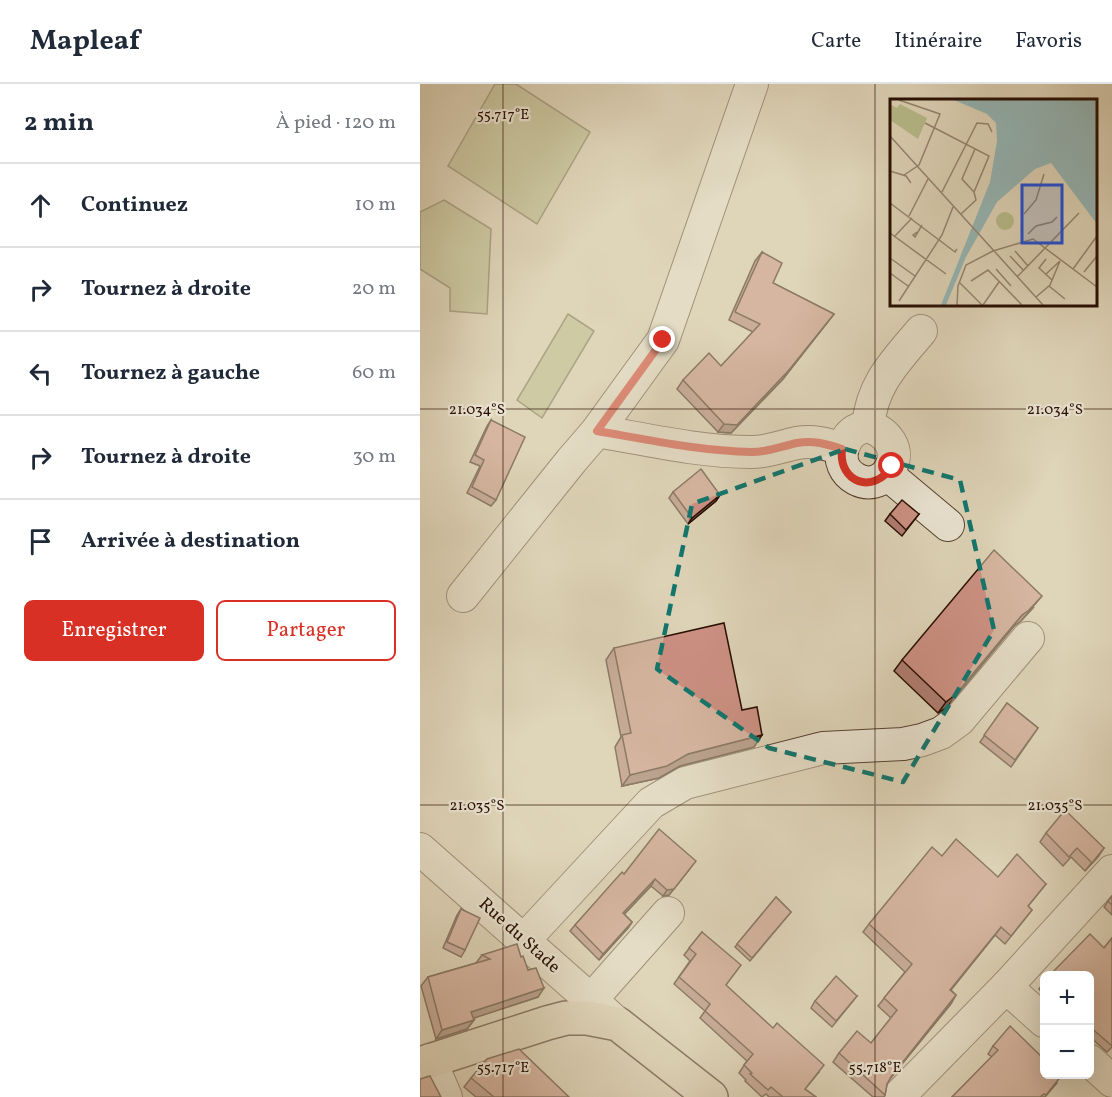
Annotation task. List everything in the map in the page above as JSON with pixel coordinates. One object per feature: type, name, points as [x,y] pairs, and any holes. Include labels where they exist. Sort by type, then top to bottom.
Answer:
[{"type":"main road","points":[[425,1062],[566,1018],[587,1018],[618,1024],[711,1097]]},
{"type":"street","points":[[462,596],[597,431],[663,340],[752,84]]},
{"type":"street","points":[[868,426],[870,408],[885,375],[921,331]]},
{"type":"street","points":[[868,426],[888,437],[893,447],[892,466],[880,480],[871,483],[861,482],[851,477],[844,468],[841,457],[848,436],[857,429],[868,426]]},
{"type":"street","points":[[597,431],[690,447],[764,452],[796,443],[812,442],[842,449]]},
{"type":"street","points":[[887,474],[948,525]]},
{"type":"street","points":[[524,940],[651,803],[666,792],[685,783],[823,748],[903,744],[940,733],[959,720],[1028,638]]},
{"type":"street","name":"Rue du Stade","points":[[420,849],[618,1024]]},
{"type":"street","points":[[898,1097],[1006,987],[1112,871]]},
{"type":"street","points":[[591,1000],[668,914]]},
{"type":"street","points":[[1006,987],[1040,1017]]},
{"type":"street","points":[[425,1062],[446,1097]]},
{"type":"street","points":[[1094,1065],[1112,1081]]},
{"type":"highlighted area","points":[[845,449],[960,480],[994,630],[903,782],[769,748],[657,669],[692,504]]},
{"type":"green space","points":[[495,84],[516,84],[590,132],[537,224],[448,166]]},
{"type":"green space","points":[[444,200],[491,229],[487,314],[450,311],[450,288],[420,269],[420,212]]},
{"type":"green space","points":[[568,314],[594,331],[542,418],[517,400]]},
{"type":"building","points":[[762,252],[782,263],[773,283],[834,314],[789,370],[737,425],[724,424],[683,380],[709,353],[721,366],[760,324],[735,312]]},
{"type":"building","points":[[491,420],[525,437],[496,500],[472,487],[484,460],[475,455]]},
{"type":"building","points":[[701,469],[720,495],[692,518],[673,492]]},
{"type":"building","points":[[902,500],[919,514],[906,530],[890,514]]},
{"type":"building","points":[[994,550],[1042,596],[1022,615],[955,695],[946,702],[902,660]]},
{"type":"building","points":[[724,623],[742,710],[757,707],[762,735],[688,754],[667,766],[630,775],[622,735],[631,733],[614,648]]},
{"type":"building","points":[[1007,703],[1038,728],[1015,760],[984,735]]},
{"type":"building","points":[[1065,810],[1104,848],[1092,863],[1077,848],[1069,857],[1046,833]]},
{"type":"building","points":[[659,829],[696,861],[674,889],[667,890],[655,879],[623,913],[632,922],[603,954],[575,925],[622,872],[624,874]]},
{"type":"building","points":[[956,839],[998,877],[1017,854],[1046,884],[1028,906],[1032,910],[1011,936],[1001,927],[950,990],[956,995],[891,1077],[885,1095],[839,1053],[857,1031],[871,1043],[897,1010],[884,998],[912,964],[869,924],[932,847],[942,856]]},
{"type":"building","points":[[776,897],[791,912],[752,958],[737,944]]},
{"type":"building","points":[[461,909],[480,918],[465,950],[447,942]]},
{"type":"building","points":[[702,932],[741,965],[726,985],[773,1028],[777,1023],[824,1065],[805,1089],[816,1097],[783,1097],[771,1087],[768,1090],[750,1074],[752,1073],[744,1065],[753,1054],[705,1011],[710,1004],[679,977],[696,954],[689,948]]},
{"type":"building","points":[[1090,934],[1104,948],[1112,938],[1112,1046],[1094,1030],[1094,971],[1054,971]]},
{"type":"building","points":[[517,944],[528,970],[536,968],[544,988],[471,1012],[474,1020],[442,1030],[428,977],[490,959],[482,955]]},
{"type":"building","points":[[836,976],[857,996],[836,1021],[815,1001]]},
{"type":"building","points":[[1010,1026],[1040,1055],[1040,1079],[1059,1079],[1046,1095],[1040,1097],[952,1097],[998,1050],[993,1046]]},
{"type":"building","points":[[519,1049],[569,1097],[494,1097],[471,1078],[487,1059]]},
{"type":"building","points":[[430,1076],[441,1097],[420,1097],[420,1079]]},
{"type":"route","points":[[663,340],[597,431],[690,447],[751,452],[764,452],[796,443],[826,444],[842,449],[841,457],[844,468],[851,477],[861,482],[871,483],[880,480],[892,466]]}]
